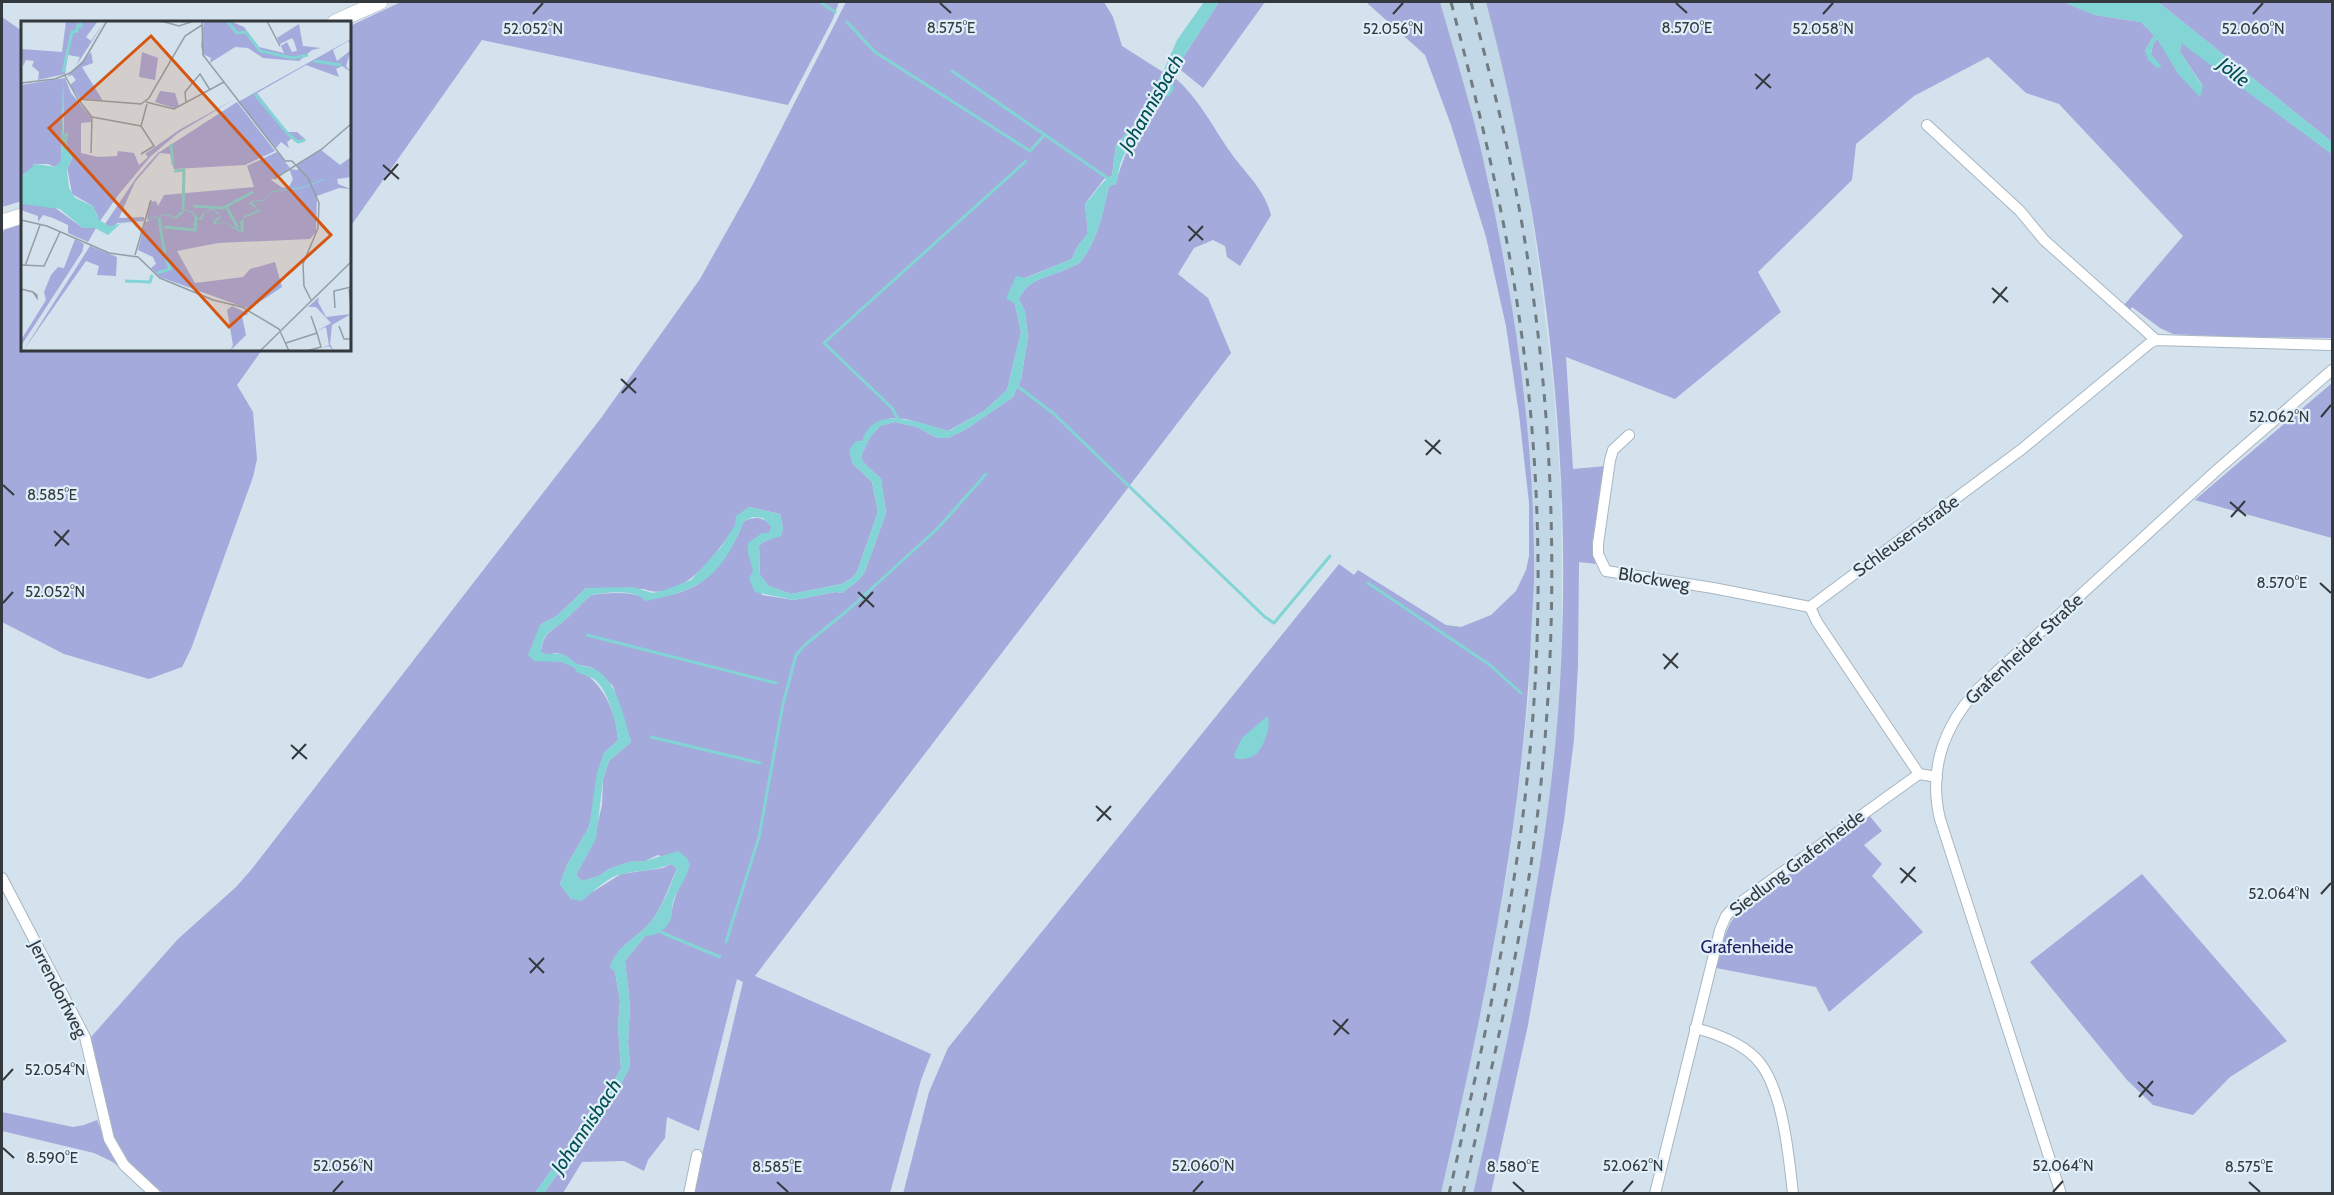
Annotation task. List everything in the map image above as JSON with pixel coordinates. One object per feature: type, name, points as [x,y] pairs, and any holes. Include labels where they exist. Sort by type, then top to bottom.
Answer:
[{"type":"main road","points":[[337,21],[380,2]]},
{"type":"main road","points":[[2,222],[21,216]]},
{"type":"street","points":[[1927,125],[2020,211],[2044,240],[2156,340],[2332,345]]},
{"type":"street","name":"Schleusenstraße","points":[[1810,607],[1985,478],[2143,348],[2156,340]]},
{"type":"street","name":"Grafenheider Straße","points":[[2061,1194],[1938,809],[1936,777],[1940,754],[1953,720],[1978,689],[2217,470],[2332,370]]},
{"type":"street","name":"Blockweg","points":[[1629,435],[1613,450],[1610,460],[1598,544],[1598,554],[1606,571],[1713,588],[1810,607]]},
{"type":"street","points":[[1810,607],[1817,622],[1919,774],[1936,777]]},
{"type":"street","name":"Siedlung Grafenheide","points":[[1655,1194],[1720,930],[1726,916],[1734,907],[1919,774]]},
{"type":"street","name":"Jerrendorfweg","points":[[2,878],[37,950],[85,1037],[109,1139],[124,1164],[155,1194]]},
{"type":"street","points":[[1695,1028],[1740,1046],[1755,1057],[1765,1070],[1778,1102],[1793,1194]]},
{"type":"street","points":[[689,1194],[697,1155]]},
{"type":"shaded area","points":[[1440,2],[1486,2],[1503,64],[1524,163],[1538,260],[1553,382],[1561,492],[1562,645],[1556,743],[1549,803],[1530,929],[1512,1022],[1473,1194],[1441,1193],[1490,967],[1508,866],[1521,767],[1529,695],[1530,471],[1519,358],[1506,268],[1486,170]]},
{"type":"green space","points":[[401,2],[839,2],[833,19],[788,105],[482,40],[351,226],[351,26]]},
{"type":"green space","points":[[846,2],[1104,2],[1113,17],[1122,46],[1163,72],[1134,125],[1116,145],[1112,176],[1104,179],[1085,204],[1088,233],[1077,247],[1072,259],[1025,278],[1015,304],[1021,332],[1007,390],[984,411],[948,431],[906,419],[890,418],[862,441],[852,463],[872,482],[878,512],[857,572],[852,578],[842,584],[791,594],[769,586],[760,575],[759,546],[781,535],[783,529],[780,514],[749,507],[705,565],[691,578],[676,587],[661,592],[644,589],[586,588],[558,615],[540,625],[534,661],[562,662],[585,673],[595,682],[609,703],[618,740],[604,753],[589,827],[567,865],[560,884],[571,899],[594,891],[621,874],[663,868],[671,864],[677,868],[655,917],[617,953],[611,967],[615,972],[620,1000],[618,1027],[621,1068],[613,1084],[535,1193],[163,1193],[128,1162],[112,1136],[102,1103],[91,1037],[178,939],[236,887],[251,870],[601,418],[700,279],[752,186]]},
{"type":"green space","points":[[1219,2],[1265,2],[1203,88],[1177,67]]},
{"type":"green space","points":[[1366,2],[1440,2],[1476,129],[1496,219],[1520,363],[1530,460],[1534,577],[1527,707],[1519,777],[1499,917],[1472,1055],[1441,1193],[903,1194],[929,1092],[948,1048],[1339,564],[1354,575],[1358,570],[1446,625],[1461,627],[1491,615],[1516,591],[1526,570],[1529,556],[1529,503],[1519,414],[1506,326],[1486,237],[1451,125],[1425,55]]},
{"type":"green space","points":[[1486,2],[2064,2],[2095,15],[2141,22],[2154,35],[2145,51],[2151,54],[2153,44],[2157,39],[2168,54],[2203,86],[2180,52],[2181,42],[2332,154],[2332,338],[2173,334],[2160,328],[2132,307],[2130,310],[2124,305],[2183,236],[2059,104],[2026,93],[1988,57],[1914,96],[1856,144],[1852,180],[1758,272],[1781,312],[1675,399],[1566,357],[1573,469],[1606,466],[1592,543],[1596,564],[1579,562],[1578,665],[1574,739],[1564,821],[1528,1025],[1491,1193],[1473,1194],[1510,1027],[1541,860],[1555,747],[1562,654],[1563,560],[1560,466],[1553,371],[1542,277],[1527,184]]},
{"type":"green space","points":[[2158,2],[2332,2],[2332,142]]},
{"type":"green space","points":[[2,17],[21,30],[21,201],[2,207]]},
{"type":"green space","points":[[1173,76],[1198,103],[1231,153],[1260,190],[1271,215],[1240,266],[1227,257],[1225,246],[1213,240],[1194,248],[1178,274],[1208,298],[1231,353],[755,976],[931,1054],[921,1080],[890,1193],[693,1193],[743,982],[737,979],[699,1131],[667,1117],[665,1138],[648,1160],[644,1171],[624,1161],[582,1162],[563,1193],[544,1193],[619,1088],[630,1066],[628,1042],[630,1005],[625,961],[645,936],[671,918],[675,897],[690,864],[658,855],[645,861],[629,862],[582,881],[576,875],[595,835],[602,805],[603,779],[609,761],[631,742],[613,686],[593,668],[576,664],[566,656],[557,653],[547,655],[541,652],[546,635],[591,595],[617,593],[644,597],[665,596],[696,586],[719,566],[737,538],[744,521],[752,518],[763,519],[772,527],[768,534],[748,552],[762,595],[794,600],[835,592],[842,593],[860,579],[886,513],[881,479],[863,462],[861,456],[870,437],[880,426],[895,422],[917,427],[937,438],[948,438],[968,428],[1013,397],[1021,379],[1028,337],[1025,312],[1019,299],[1034,282],[1077,264],[1087,253],[1099,225],[1109,186],[1116,184],[1131,143],[1173,84]]},
{"type":"green space","points":[[21,224],[21,351],[261,351],[237,385],[253,412],[257,459],[253,477],[191,649],[182,667],[149,679],[64,654],[2,622],[2,234],[4,230]]},
{"type":"green space","points":[[2332,383],[2332,538],[2195,500],[2203,493]]},
{"type":"green space","name":"Grafenheide","points":[[1869,815],[1882,831],[1864,845],[1882,864],[1872,876],[1923,932],[1829,1012],[1816,987],[1716,968],[1732,920],[1743,906]]},
{"type":"green space","points":[[2142,874],[2287,1041],[2230,1077],[2193,1115],[2153,1105],[2127,1080],[2030,962]]},
{"type":"green space","points":[[2,1112],[73,1127],[97,1120],[113,1157],[140,1185],[113,1162],[94,1153],[2,1131]]},
{"type":"water","name":"Johannisbach","points":[[1204,2],[1219,2],[1177,67],[1172,81],[1174,89],[1169,96],[1155,105],[1140,125],[1120,165],[1116,184],[1109,186],[1099,225],[1087,253],[1077,264],[1034,282],[1019,299],[1025,312],[1028,337],[1021,379],[1013,397],[968,428],[948,438],[937,438],[917,427],[895,422],[880,426],[870,437],[861,456],[863,462],[881,479],[886,513],[860,579],[842,593],[835,592],[794,600],[755,592],[749,578],[753,571],[748,543],[762,533],[768,533],[772,527],[763,518],[753,517],[744,521],[736,540],[718,568],[696,585],[682,592],[645,601],[634,594],[627,593],[591,595],[546,635],[541,652],[564,655],[579,665],[595,669],[605,677],[620,703],[631,742],[609,761],[603,779],[596,839],[576,875],[582,881],[629,862],[645,861],[678,851],[686,857],[690,864],[674,897],[671,918],[667,925],[657,933],[645,936],[625,961],[630,1005],[628,1042],[630,1066],[619,1088],[544,1193],[535,1193],[613,1084],[621,1068],[618,1027],[620,1000],[615,972],[610,967],[617,953],[655,917],[666,897],[677,868],[671,864],[616,876],[582,901],[571,899],[560,884],[567,865],[589,827],[597,772],[604,753],[618,740],[614,716],[604,690],[594,679],[576,672],[575,668],[561,662],[534,661],[528,655],[540,625],[558,615],[586,588],[633,587],[652,593],[691,580],[721,547],[735,525],[736,516],[749,507],[780,514],[783,529],[781,536],[763,542],[759,546],[760,575],[769,586],[791,594],[842,584],[852,578],[857,572],[878,512],[872,482],[852,463],[849,450],[856,441],[862,441],[868,429],[877,422],[888,419],[912,421],[949,431],[984,411],[1007,390],[1021,332],[1015,304],[1006,298],[1016,276],[1026,278],[1072,259],[1077,247],[1088,233],[1085,204],[1104,181],[1112,176],[1116,145],[1134,125],[1163,72],[1177,40]]},
{"type":"water","name":"Jölle","points":[[2064,2],[2158,2],[2332,142],[2332,154],[2181,43],[2180,52],[2203,87],[2200,97],[2178,74],[2157,39],[2153,44],[2151,54],[2162,67],[2157,68],[2148,60],[2145,51],[2154,35],[2141,22],[2095,15]]},
{"type":"water","points":[[1266,717],[1269,721],[1268,731],[1258,752],[1251,757],[1236,759],[1234,755],[1242,738]]},
{"type":"waterway","points":[[820,2],[835,12]]},
{"type":"waterway","points":[[847,22],[875,52],[1030,151],[1045,134]]},
{"type":"waterway","points":[[952,71],[1109,179]]},
{"type":"waterway","points":[[898,419],[892,408],[824,343],[1026,161]]},
{"type":"waterway","points":[[1016,385],[1053,413],[1265,617],[1274,623],[1330,556]]},
{"type":"waterway","points":[[726,942],[759,837],[783,704],[796,655],[938,528],[986,474]]},
{"type":"waterway","points":[[1368,583],[1490,665],[1521,693]]},
{"type":"waterway","points":[[587,635],[776,683]]},
{"type":"waterway","points":[[651,737],[760,763]]},
{"type":"waterway","points":[[658,931],[720,957]]},
{"type":"railway","points":[[1449,1194],[1495,983],[1514,877],[1533,714],[1538,600],[1536,486],[1519,316],[1498,197],[1451,2]]},
{"type":"railway","points":[[1463,1194],[1505,1007],[1531,866],[1545,737],[1552,573],[1545,410],[1526,247],[1507,145],[1471,2]]}]
